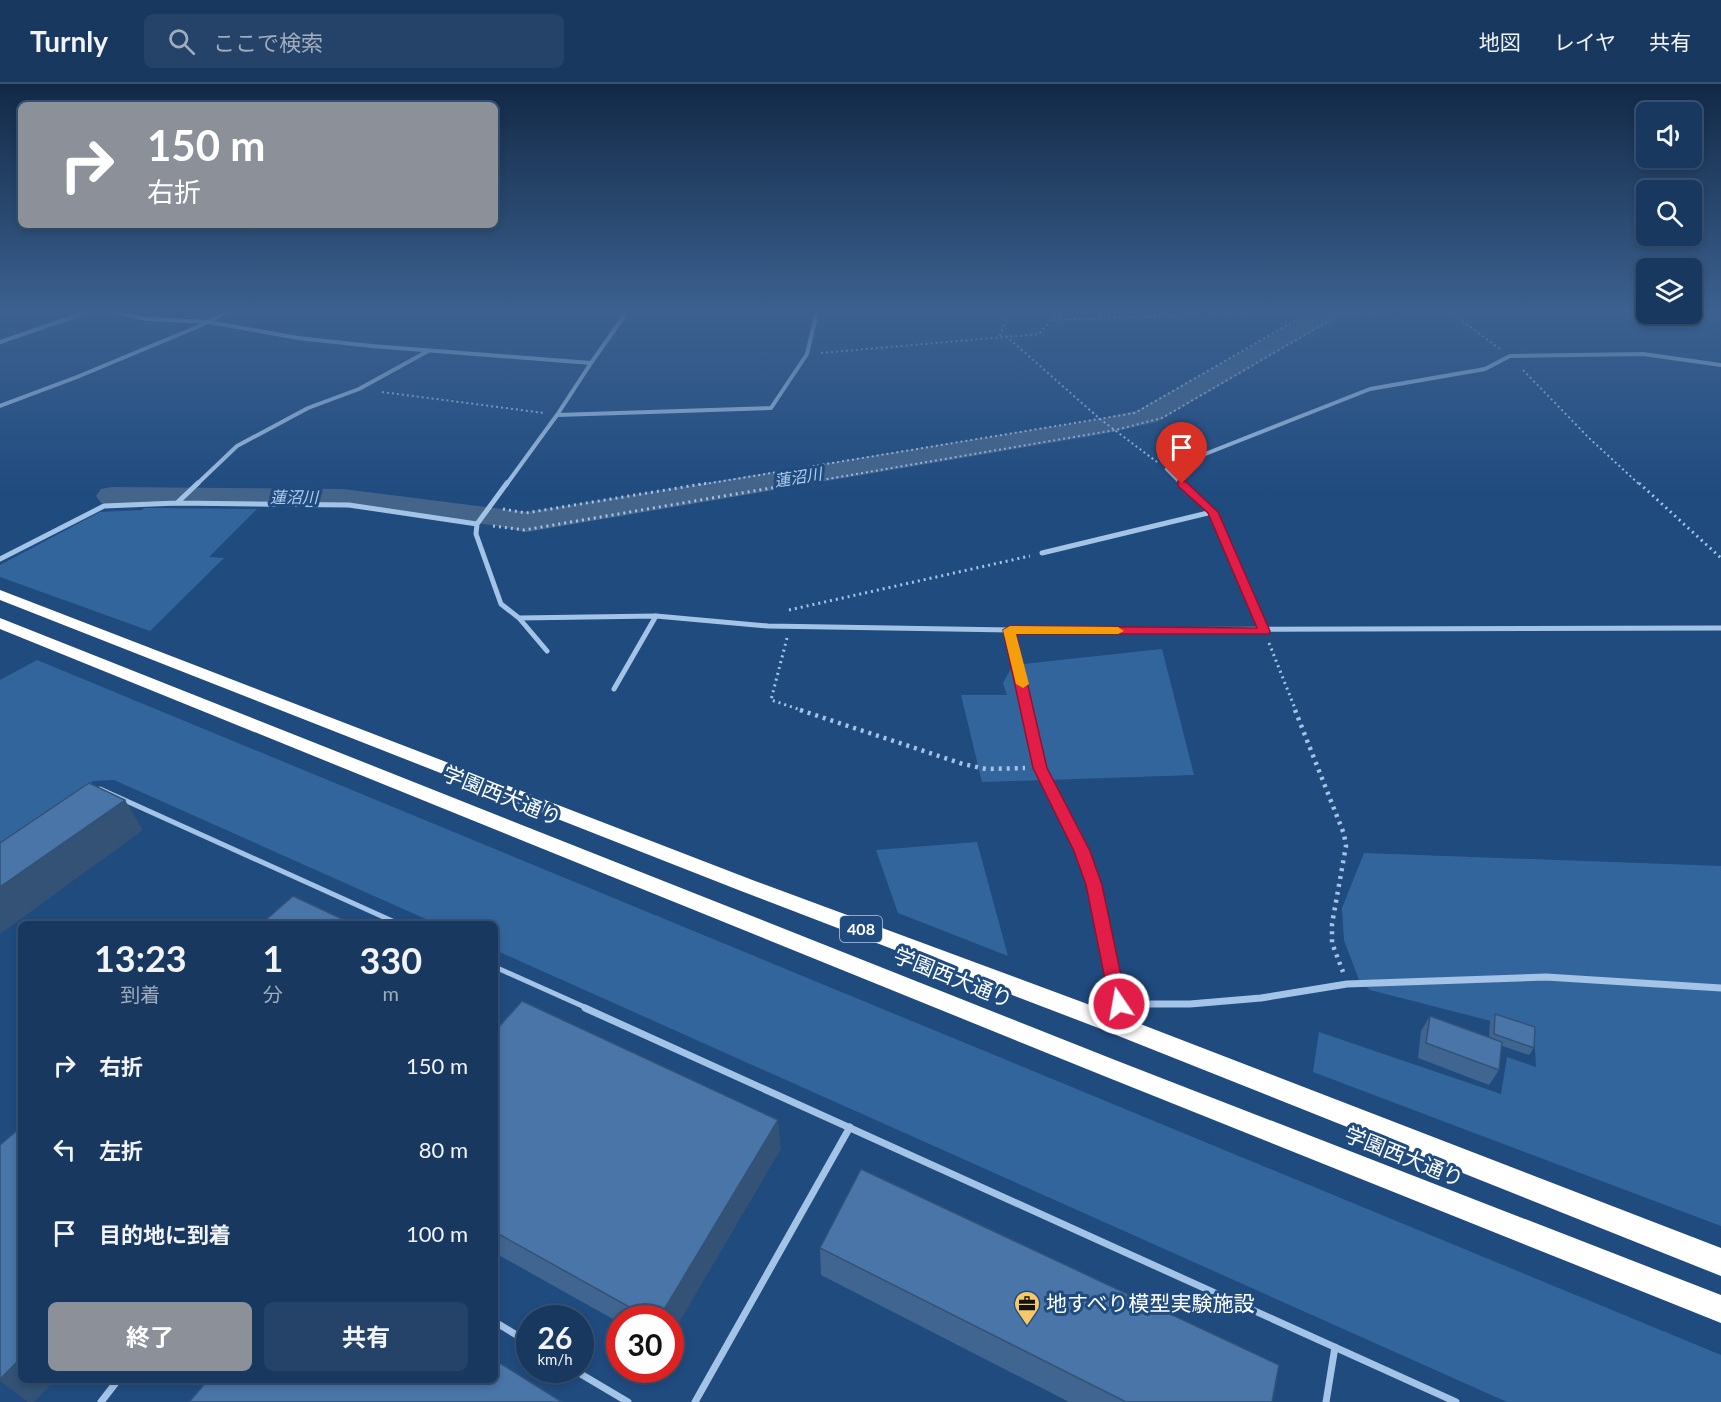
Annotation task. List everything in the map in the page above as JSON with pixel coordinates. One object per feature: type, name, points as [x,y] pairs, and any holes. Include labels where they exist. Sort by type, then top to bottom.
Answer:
[{"type":"highway","name":"学園西大通り","points":[[0,596],[737,882],[1114,1013],[1721,1262]]},
{"type":"highway","name":"学園西大通り","points":[[0,623],[1086,1059],[1721,1309]]},
{"type":"street","points":[[0,406],[85,374]]},
{"type":"street","points":[[178,502],[237,446],[308,408],[359,389],[388,374]]},
{"type":"street","points":[[547,651],[519,618],[501,604],[476,534],[477,524],[557,415],[584,374]]},
{"type":"street","points":[[557,415],[771,408],[794,374]]},
{"type":"street","points":[[1264,631],[1212,512],[1167,470],[1370,389],[1459,374]]},
{"type":"street","points":[[0,559],[104,506],[178,502],[349,505],[477,524]]},
{"type":"street","points":[[1042,553],[1212,512]]},
{"type":"street","points":[[519,618],[656,616],[768,626],[1010,630],[1721,628]]},
{"type":"street","points":[[614,689],[656,616]]},
{"type":"street","points":[[1010,630],[1040,768],[1082,851],[1094,885],[1114,1013],[1238,1000],[1347,984],[1546,977],[1721,988]]},
{"type":"lane","points":[[100,789],[392,921]]},
{"type":"lane","points":[[498,968],[1456,1402]]},
{"type":"lane","points":[[696,1402],[850,1127]]},
{"type":"lane","points":[[498,1324],[516,1335]]},
{"type":"lane","points":[[1326,1402],[1335,1347]]},
{"type":"lane","points":[[594,1382],[628,1402]]},
{"type":"lane","points":[[101,1402],[116,1383]]},
{"type":"path","points":[[1048,374],[1100,419],[1167,470]]},
{"type":"path","points":[[490,507],[526,513],[1135,413],[1203,374]]},
{"type":"path","points":[[477,524],[524,530],[1115,429],[1162,418],[1238,374]]},
{"type":"path","points":[[1527,374],[1589,438],[1721,558]]},
{"type":"path","points":[[359,389],[557,415]]},
{"type":"path","points":[[768,626],[787,611],[1042,553]]},
{"type":"path","points":[[791,626],[771,700],[963,764],[986,769],[1040,768]]},
{"type":"path","points":[[1264,631],[1344,834],[1346,846],[1332,924],[1332,943],[1347,984]]},
{"type":"shaded area","points":[[144,508],[257,509],[209,557],[224,558],[150,631],[0,577],[0,565],[100,512],[142,510]]},
{"type":"shaded area","points":[[1162,649],[1194,775],[982,782],[961,695],[1007,695],[1003,683],[1013,665]]},
{"type":"shaded area","points":[[37,660],[1721,1355],[1721,1402],[1507,1402],[498,951],[498,921],[430,921],[114,780],[93,781],[30,831],[0,842],[0,680]]},
{"type":"shaded area","points":[[977,842],[1008,956],[898,913],[876,850]]},
{"type":"shaded area","points":[[1364,853],[1721,866],[1721,1226],[1313,1072],[1319,1032],[1501,1094],[1507,1057],[1536,1067],[1534,1032],[1370,990],[1359,980],[1344,940],[1342,908]]},
{"type":"building","points":[[89,783],[125,800],[0,887],[0,843]]},
{"type":"building","points":[[293,896],[347,921],[264,921]]},
{"type":"building","points":[[522,1001],[778,1120],[667,1305],[626,1305],[498,1234],[498,1028]]},
{"type":"building","points":[[1495,1014],[1535,1027],[1534,1048],[1494,1034]]},
{"type":"building","points":[[1430,1016],[1502,1042],[1499,1070],[1426,1043]]},
{"type":"building","points":[[18,1130],[18,1361],[0,1379],[0,1145]]},
{"type":"building","points":[[861,1169],[1279,1365],[1272,1402],[1126,1402],[820,1248]]},
{"type":"building","points":[[498,1362],[516,1373],[516,1383],[532,1383],[562,1402],[189,1402],[205,1383],[498,1383]]},
{"type":"waterway","name":"蓮沼川","points":[[1116,423],[1147,416],[1222,374]]},
{"type":"waterway","name":"蓮沼川","points":[[493,517],[527,522],[1103,426]]},
{"type":"waterway","name":"蓮沼川","points":[[112,496],[343,498],[475,514]]},
{"type":"slow traffic","points":[[1023,684],[1010,630],[1118,631]]},
{"type":"place","name":"地すべり模型実験施設","points":[[1027,1327]]},
{"type":"route","points":[[1119,1004],[1094,885],[1082,851],[1040,768],[1010,630],[1264,631],[1212,512],[1182,484]]}]
